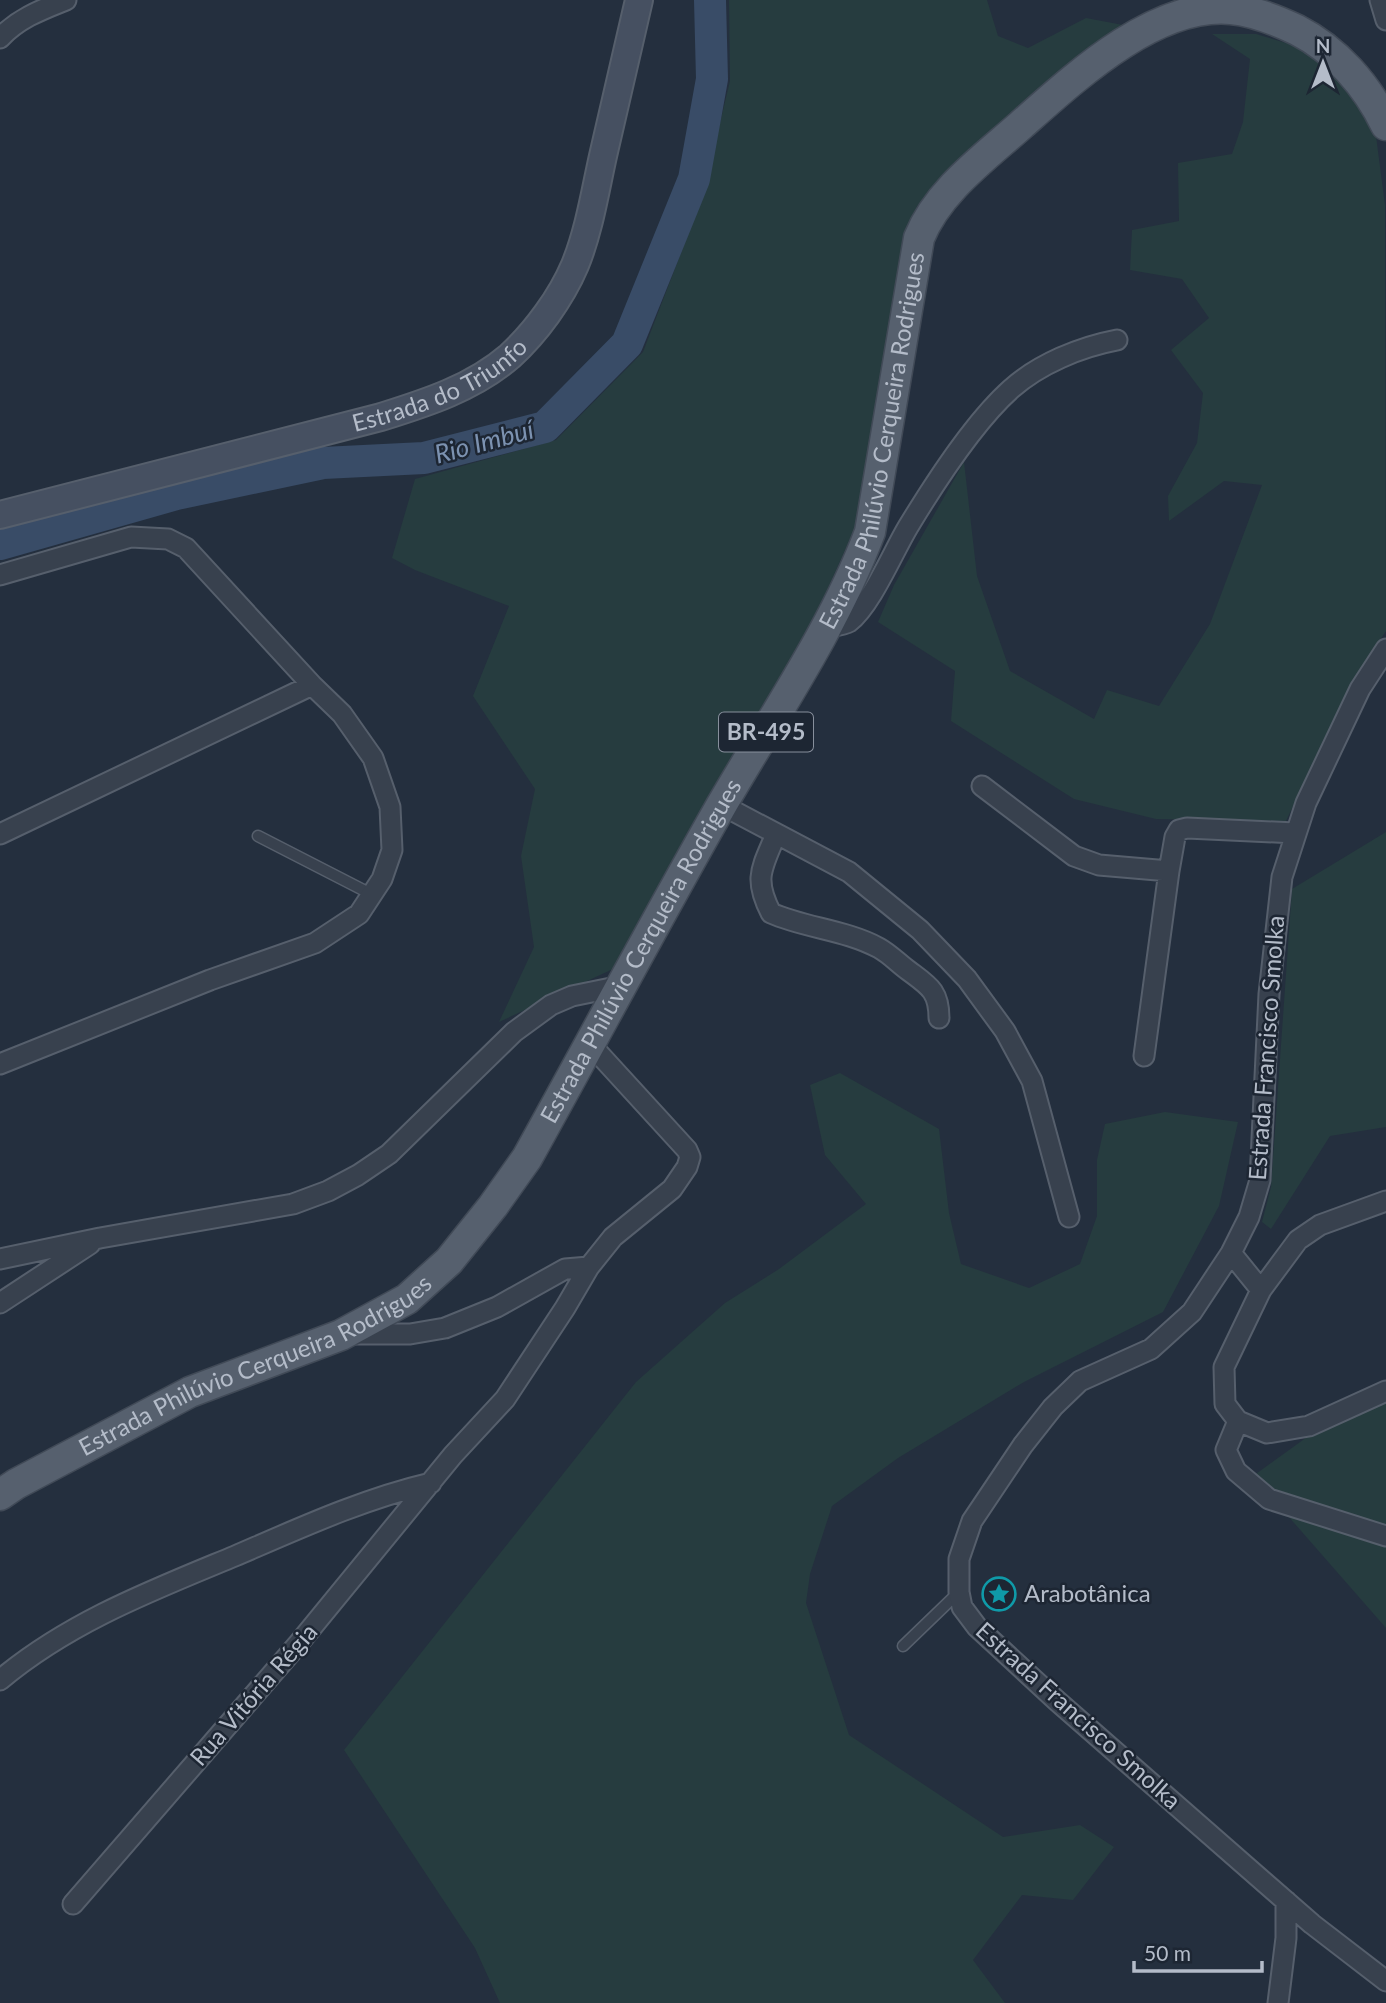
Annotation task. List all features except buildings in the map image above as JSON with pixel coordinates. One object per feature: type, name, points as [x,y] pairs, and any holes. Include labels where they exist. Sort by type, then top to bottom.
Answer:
[{"type":"main road","name":"Estrada Philúvio Cerqueira Rodrigues","points":[[0,1495],[190,1392],[341,1335],[407,1299],[449,1261],[493,1206],[527,1158],[722,805],[828,627],[856,569],[870,532],[919,238],[927,218],[983,158],[1102,58],[1148,29],[1181,15],[1205,9],[1231,9],[1272,18],[1319,41],[1351,72],[1375,102],[1386,125]]},
{"type":"street","points":[[0,38],[29,15],[66,0]]},
{"type":"street","name":"Estrada do Triunfo","points":[[0,515],[380,418],[439,399],[478,379],[509,356],[534,330],[558,297],[575,264],[591,208],[639,0]]},
{"type":"street","points":[[1380,0],[1386,20]]},
{"type":"street","points":[[828,627],[847,623],[864,605],[909,525],[963,445],[1011,389],[1069,355],[1094,344],[1116,340]]},
{"type":"street","points":[[0,575],[131,537],[168,539],[186,548],[342,714],[373,758],[390,807],[393,850],[382,879],[359,914],[315,943],[210,980],[0,1064]]},
{"type":"street","name":"Estrada Francisco Smolka","points":[[1386,649],[1360,689],[1306,803],[1282,877],[1269,994],[1259,1180],[1249,1217],[1231,1253],[1192,1312],[1151,1349],[1080,1381],[1054,1407],[1023,1444],[972,1521],[959,1559],[962,1607],[977,1627],[1056,1700],[1286,1901],[1386,1981]]},
{"type":"street","points":[[0,834],[312,685]]},
{"type":"street","points":[[982,786],[1074,856],[1099,865],[1169,871]]},
{"type":"street","points":[[722,805],[849,872],[920,930],[967,979],[1005,1031],[1032,1081],[1069,1217]]},
{"type":"street","points":[[1144,1056],[1169,871],[1175,837],[1179,830],[1187,828],[1295,833]]},
{"type":"street","points":[[776,834],[760,873],[761,894],[771,913],[789,921],[852,937],[879,948],[932,988],[939,1002],[939,1018]]},
{"type":"street","points":[[0,1259],[100,1238],[293,1204],[328,1191],[389,1154],[514,1032],[551,1005],[572,996],[621,986]]},
{"type":"street","name":"Rua Vitória Régia","points":[[73,1904],[505,1399],[565,1308],[589,1266],[613,1237],[672,1189],[687,1167],[690,1157],[687,1150],[590,1044]]},
{"type":"street","points":[[1386,1201],[1320,1225],[1298,1240],[1261,1290],[1224,1367],[1225,1404],[1238,1422],[1268,1433],[1309,1426],[1386,1391]]},
{"type":"street","points":[[0,1303],[100,1238]]},
{"type":"street","points":[[1231,1253],[1261,1290]]},
{"type":"street","points":[[341,1335],[410,1334],[445,1328],[497,1307],[565,1269],[589,1266]]},
{"type":"street","points":[[1238,1422],[1226,1451],[1236,1471],[1269,1499],[1386,1535]]},
{"type":"street","points":[[0,1680],[41,1648],[85,1622],[342,1510],[394,1492],[431,1483]]},
{"type":"street","points":[[1278,2003],[1286,1938],[1286,1901]]},
{"type":"lane","points":[[258,836],[373,895]]},
{"type":"lane","points":[[903,1646],[959,1592]]},
{"type":"green space","points":[[729,0],[987,0],[998,36],[1028,48],[1086,18],[1123,25],[917,206],[860,517],[811,626],[613,969],[499,1022],[534,947],[521,856],[535,789],[473,696],[509,606],[415,570],[392,558],[415,479],[556,440],[643,352],[702,198],[730,81]]},
{"type":"green space","points":[[1212,34],[1256,34],[1313,51],[1354,95],[1376,136],[1385,205],[1386,631],[1352,682],[1286,821],[1156,819],[1074,799],[951,721],[955,671],[878,622],[894,585],[964,462],[977,576],[1010,671],[1094,719],[1107,690],[1159,706],[1210,624],[1262,485],[1224,481],[1169,521],[1168,496],[1197,443],[1203,393],[1171,350],[1209,318],[1182,279],[1130,270],[1132,230],[1179,221],[1178,163],[1232,154],[1243,122],[1250,59]]},
{"type":"green space","points":[[1386,832],[1386,1127],[1330,1136],[1271,1229],[1262,1222],[1271,1187],[1292,889]]},
{"type":"green space","points":[[840,1073],[939,1129],[949,1213],[961,1264],[1029,1288],[1080,1264],[1097,1216],[1097,1160],[1105,1124],[1165,1112],[1238,1122],[1219,1206],[1163,1312],[1024,1382],[898,1458],[832,1506],[810,1574],[806,1603],[849,1735],[1003,1837],[1080,1825],[1114,1847],[1073,1900],[1022,1895],[973,1960],[1005,2003],[500,2003],[475,1948],[344,1750],[636,1382],[725,1303],[779,1269],[866,1204],[825,1155],[810,1085]]},
{"type":"green space","points":[[1386,1380],[1386,1628],[1253,1476]]},
{"type":"waterway","name":"Rio Imbuí","points":[[0,544],[176,494],[323,463],[424,458],[545,427],[627,344],[694,179],[712,79],[710,0]]},
{"type":"place","name":"Arabotânica","points":[[999,1594]]}]
